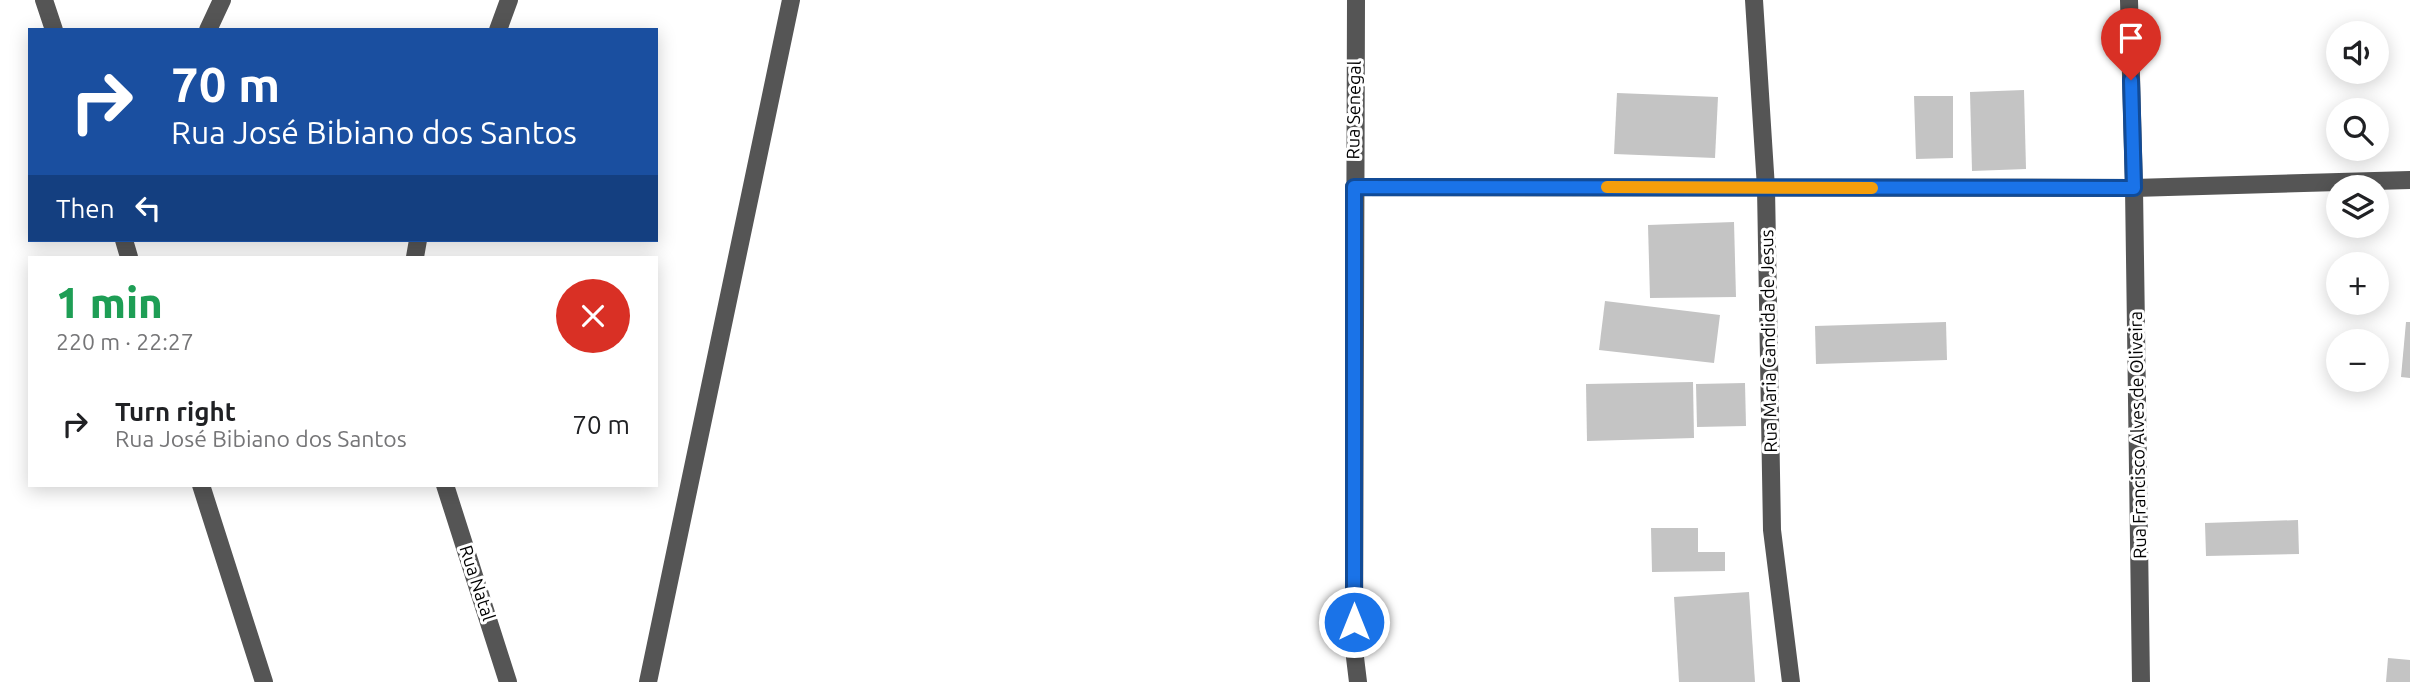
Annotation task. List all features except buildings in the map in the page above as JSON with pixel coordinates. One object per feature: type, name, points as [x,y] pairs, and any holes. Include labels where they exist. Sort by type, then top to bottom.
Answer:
[{"type":"street","points":[[44,0],[53,28]]},
{"type":"street","points":[[209,28],[222,0]]},
{"type":"street","points":[[499,28],[509,0]]},
{"type":"street","points":[[648,682],[791,0]]},
{"type":"street","name":"Rua Senegal","points":[[1356,0],[1354,636],[1358,682]]},
{"type":"street","name":"Rua Maria Candida de Jesus","points":[[1754,0],[1766,188],[1772,530],[1791,682]]},
{"type":"street","name":"Rua Francisco Alves de Oliveira","points":[[2129,0],[2141,682]]},
{"type":"street","points":[[1354,187],[2134,188],[2410,180]]},
{"type":"street","points":[[202,487],[264,682]]},
{"type":"street","name":"Rua Natal","points":[[446,487],[508,682]]},
{"type":"slow traffic","points":[[1607,187],[1872,188]]},
{"type":"route","points":[[1354,622],[1354,187],[2134,188],[2131,80]]}]
